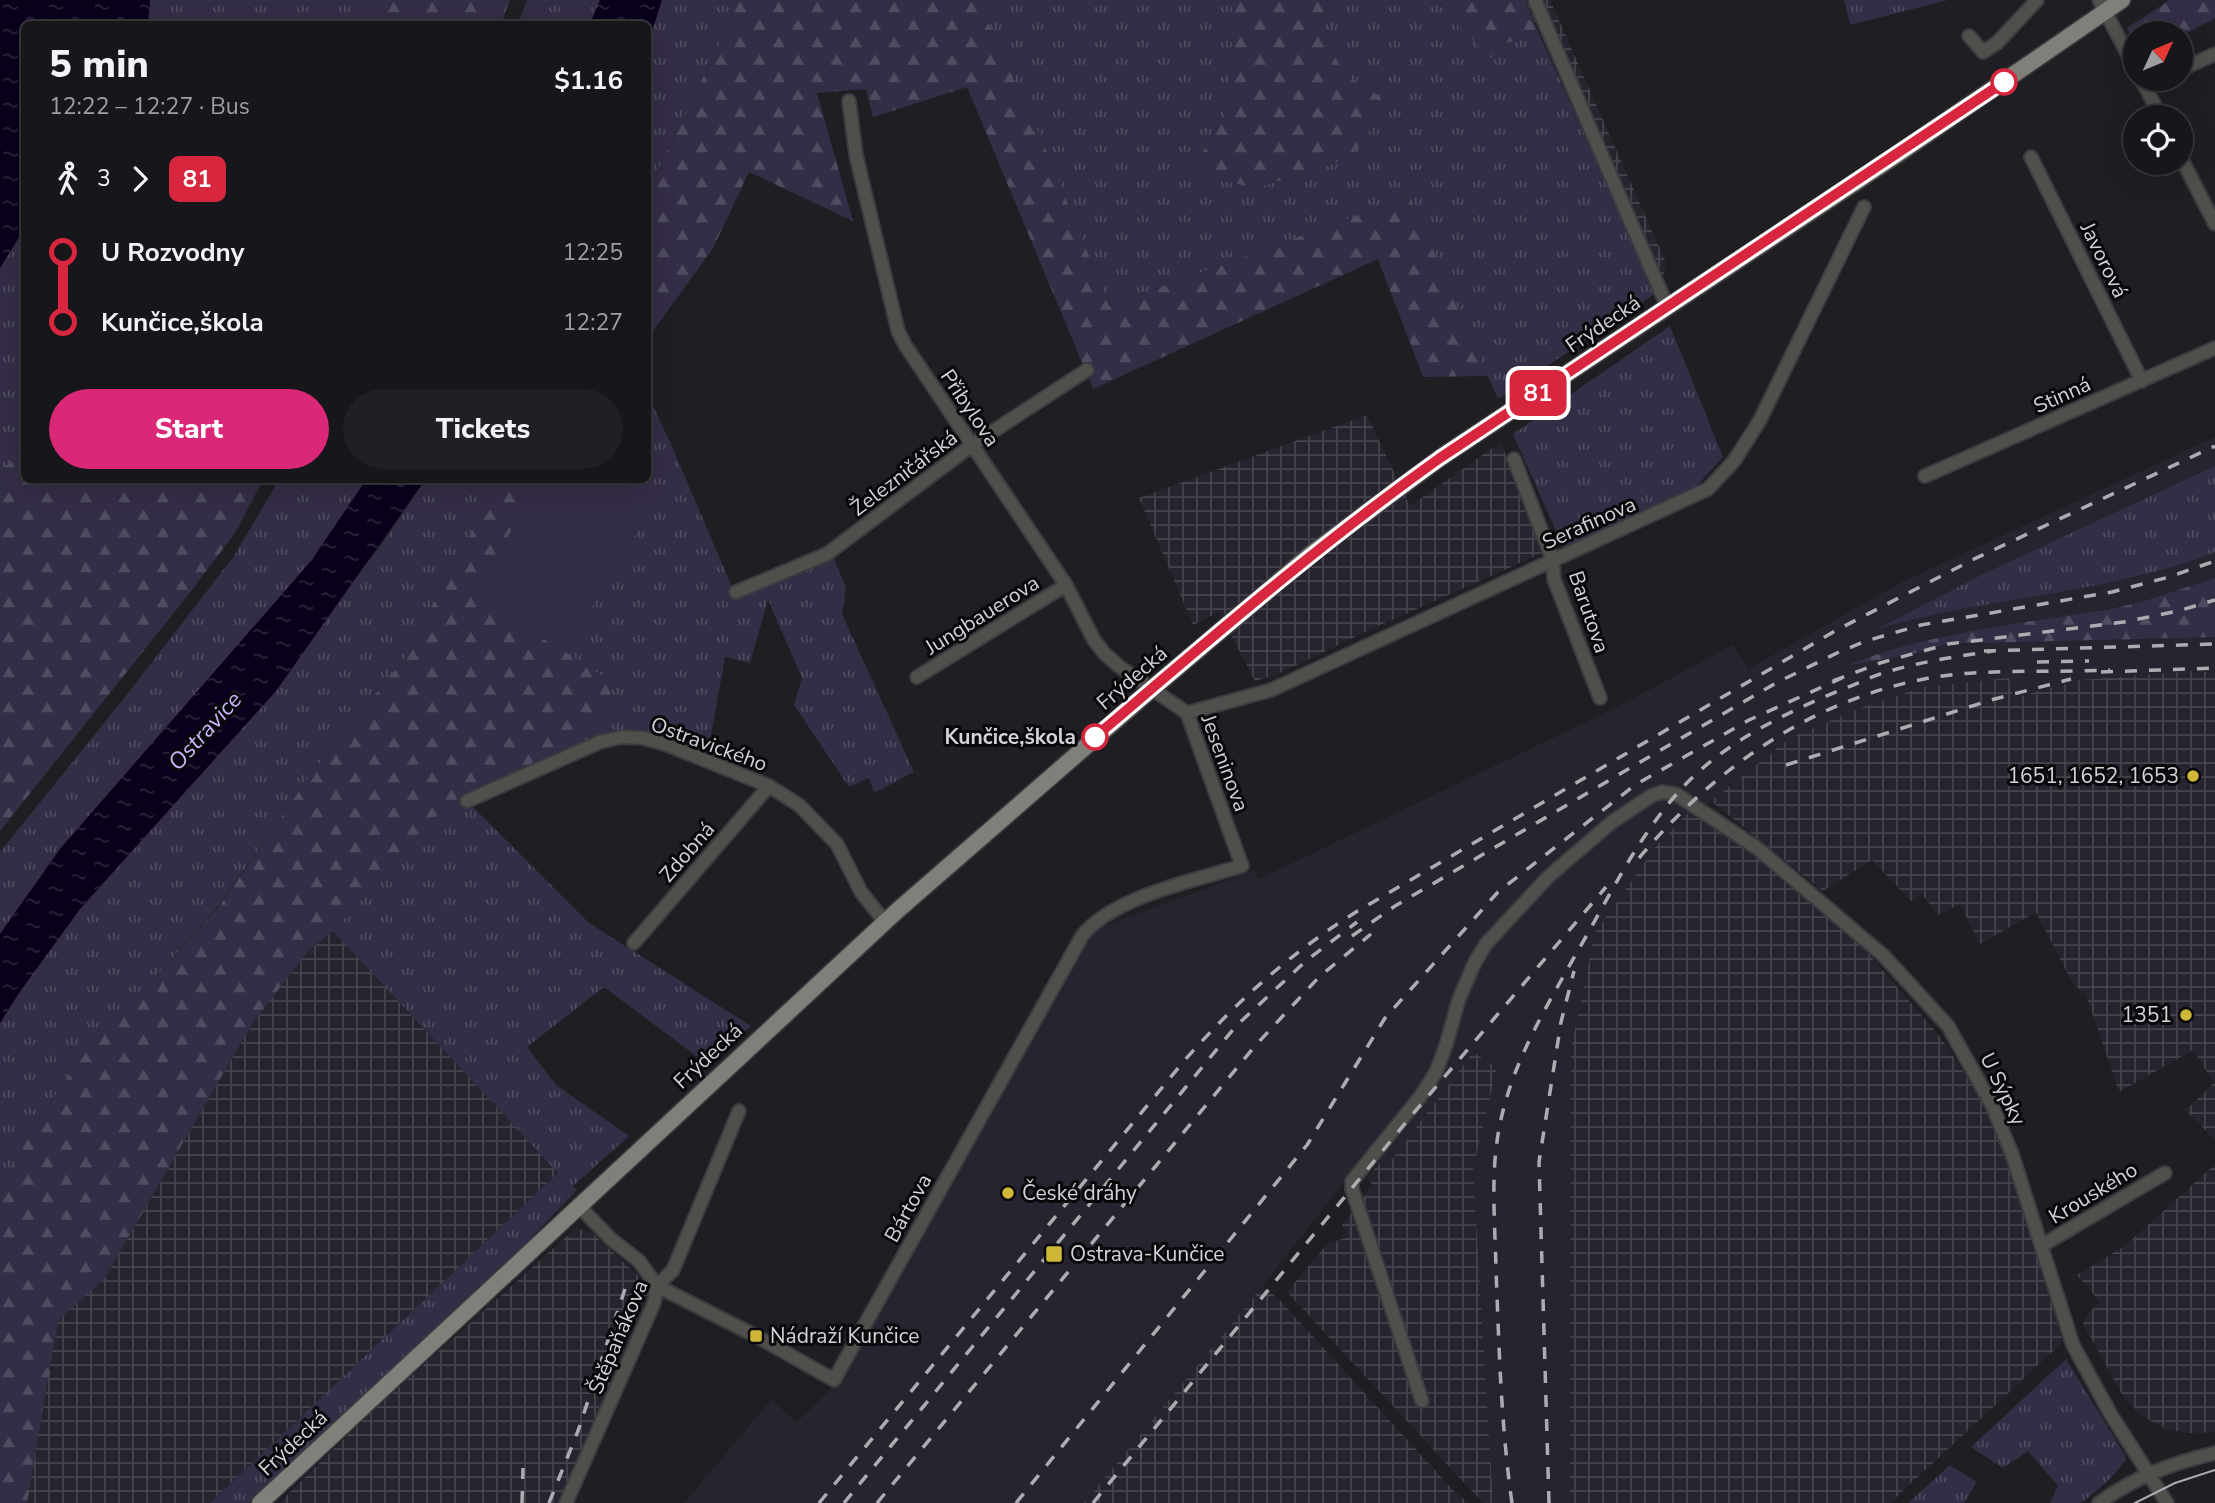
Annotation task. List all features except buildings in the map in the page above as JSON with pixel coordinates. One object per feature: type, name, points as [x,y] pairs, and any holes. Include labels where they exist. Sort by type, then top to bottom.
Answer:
[{"type":"main road","name":"Frýdecká","points":[[260,1503],[885,922],[1311,554],[1440,458],[1912,145],[2102,6],[2122,0]]},
{"type":"street","points":[[1535,0],[1667,306]]},
{"type":"street","points":[[1969,36],[1983,52],[1997,43],[2037,0]]},
{"type":"street","points":[[2102,6],[2123,45]]},
{"type":"street","points":[[2193,64],[2215,54]]},
{"type":"street","name":"Přibylova","points":[[849,102],[856,155],[898,331],[905,345],[1066,586],[1094,640],[1120,667],[1153,688]]},
{"type":"street","name":"Javorová","points":[[2031,156],[2142,381]]},
{"type":"street","points":[[2190,175],[2215,223]]},
{"type":"street","name":"Serafinova","points":[[1186,713],[1271,690],[1708,489],[1734,461],[1760,420],[1864,207]]},
{"type":"street","name":"Stinná","points":[[1924,476],[2215,348]]},
{"type":"street","name":"Železničářská","points":[[736,592],[827,554],[972,445],[1087,370]]},
{"type":"street","name":"Barutova","points":[[1514,459],[1553,561],[1554,579],[1600,698]]},
{"type":"street","name":"Jungbauerova","points":[[918,677],[1066,586]]},
{"type":"street","name":"Jeseninova","points":[[1153,688],[1186,713],[1242,866]]},
{"type":"street","name":"Ostravického","points":[[467,801],[600,743],[622,737],[643,738],[666,744],[769,786],[799,804],[837,844],[861,892],[885,922]]},
{"type":"street","name":"Zdobná","points":[[634,943],[769,786]]},
{"type":"street","name":"U Sýpky","points":[[1422,1401],[1352,1189],[1352,1181],[1420,1097],[1436,1072],[1459,999],[1486,944],[1526,899],[1586,842],[1639,803],[1662,792],[1669,792],[1757,848],[1884,956],[1948,1026],[1992,1105],[2012,1154],[2073,1345],[2110,1413],[2167,1503]]},
{"type":"street","name":"Bártova","points":[[578,1205],[611,1239],[639,1261],[657,1286],[756,1336],[834,1380],[1082,936],[1105,914],[1166,889],[1242,866]]},
{"type":"street","name":"Štěpaňákova","points":[[566,1503],[654,1303],[657,1286],[673,1270],[739,1111]]},
{"type":"street","name":"Krouského","points":[[2041,1245],[2165,1173]]},
{"type":"street","points":[[2099,1503],[2148,1473],[2215,1452]]},
{"type":"shaded area","points":[[1525,0],[1550,0],[1667,265],[1656,293]]},
{"type":"shaded area","points":[[1367,415],[1410,506],[1501,442],[1542,553],[1278,674],[1255,681],[1219,612],[1193,625],[1139,498]]},
{"type":"shaded area","points":[[2215,437],[2215,466],[1985,573],[1882,627],[1948,610],[2138,577],[2215,552],[2215,578],[2144,601],[1952,634],[1872,656],[1942,646],[1994,643],[2215,637],[2215,672],[2191,671],[2081,680],[2013,698],[2009,678],[1790,738],[1711,801],[1595,933],[1571,1048],[1570,1503],[1493,1503],[1473,1169],[1497,1068],[1386,1169],[1363,1153],[1351,1173],[1262,1287],[1084,1503],[684,1503],[771,1400],[797,1422],[832,1388],[873,1325],[1086,938],[1098,928],[1254,871],[1259,879],[1615,708],[1733,645],[1748,669],[1902,582]]},
{"type":"shaded area","points":[[2191,671],[2215,672],[2215,1140],[2186,1110],[2214,1083],[2193,1050],[2119,1092],[2086,995],[2073,984],[2036,912],[1980,944],[1960,904],[1938,915],[1922,894],[1911,901],[1872,860],[1823,891],[1711,801],[1790,738],[1863,707],[1923,687],[2009,678],[2013,698],[2081,680]]},
{"type":"shaded area","points":[[1692,809],[1793,884],[1860,944],[1941,1038],[1983,1101],[2014,1182],[2063,1342],[1890,1503],[1570,1503],[1571,1048],[1595,933],[1657,845]]},
{"type":"shaded area","points":[[333,931],[558,1173],[210,1503],[27,1503],[57,1321],[104,1279],[252,1024],[308,951]]},
{"type":"shaded area","points":[[1473,1052],[1497,1068],[1473,1169],[1493,1503],[1483,1503],[1287,1292],[1327,1244],[1348,1237],[1342,1225],[1373,1185],[1367,1179],[1379,1163],[1386,1168]]},
{"type":"shaded area","points":[[2215,1164],[2215,1431],[2196,1434],[2168,1430],[2145,1418],[2124,1398],[2083,1324],[2087,1314],[2100,1302],[2077,1275],[2126,1245]]},
{"type":"shaded area","points":[[576,1228],[592,1233],[647,1284],[649,1291],[559,1503],[279,1503],[368,1415]]},
{"type":"shaded area","points":[[1262,1287],[1278,1298],[1452,1489],[1468,1503],[1084,1503]]},
{"type":"green space","points":[[150,0],[381,0],[370,21],[148,21]]},
{"type":"green space","points":[[381,0],[510,0],[502,21],[370,21]]},
{"type":"green space","points":[[527,0],[600,0],[591,21],[519,21]]},
{"type":"green space","points":[[662,0],[738,0],[720,43],[651,184],[651,34]]},
{"type":"green space","points":[[738,0],[978,0],[1045,147],[1109,306],[1409,195],[1488,376],[1423,377],[1378,259],[1093,389],[967,87],[873,117],[866,89],[817,93],[853,221],[749,172],[713,248],[651,334],[651,184],[720,43]]},
{"type":"green space","points":[[978,0],[1232,0],[1232,59],[1225,117],[1190,172],[1254,188],[1308,173],[1350,157],[1389,103],[1346,75],[1319,31],[1328,0],[1439,0],[1444,11],[1500,45],[1539,34],[1656,293],[1498,399],[1408,195],[1109,306],[1045,147]]},
{"type":"green space","points":[[1232,0],[1328,0],[1319,31],[1346,75],[1390,103],[1350,157],[1308,173],[1254,188],[1190,172],[1225,117],[1232,59]]},
{"type":"green space","points":[[1439,0],[1525,0],[1539,34],[1500,45],[1491,58],[1444,11]]},
{"type":"green space","points":[[1844,0],[1948,0],[1850,25]]},
{"type":"green space","points":[[2170,0],[2215,0],[2215,18],[2193,30],[2193,21],[2138,21]]},
{"type":"green space","points":[[21,234],[21,443],[0,474],[0,268]]},
{"type":"green space","points":[[1670,326],[1723,457],[1692,491],[1564,549],[1513,434]]},
{"type":"green space","points":[[651,402],[737,599],[833,556],[846,588],[842,614],[914,772],[874,793],[869,778],[849,787],[794,705],[802,678],[768,600],[750,663],[725,657],[707,757],[654,733],[622,731],[582,750],[484,599],[549,483],[651,483]]},
{"type":"green space","points":[[21,443],[21,483],[261,483],[235,533],[0,831],[0,474]]},
{"type":"green space","points":[[2215,466],[2215,552],[2132,578],[1962,609],[1877,629],[1985,573]]},
{"type":"green space","points":[[277,483],[364,483],[311,561],[60,849],[0,934],[0,852],[234,556]]},
{"type":"green space","points":[[423,483],[497,483],[405,658],[311,774],[220,904],[153,980],[134,996],[80,1060],[29,1132],[0,1198],[0,1023],[80,909],[166,811],[379,548]]},
{"type":"green space","points":[[497,483],[549,483],[484,599],[615,684],[582,750],[432,818],[413,843],[333,931],[308,951],[252,1024],[104,1279],[58,1321],[27,1503],[0,1503],[0,1198],[29,1132],[80,1060],[134,996],[153,980],[220,905],[311,774],[405,658]]},
{"type":"green space","points":[[540,483],[623,483],[655,502],[565,652],[472,596]]},
{"type":"green space","points":[[2215,578],[2215,637],[1948,644],[1846,666],[1945,636],[2115,608]]},
{"type":"green space","points":[[467,801],[589,923],[751,1026],[707,1064],[604,987],[527,1047],[556,1085],[629,1136],[573,1186],[577,1190],[528,1241],[252,1500],[248,1503],[210,1503],[558,1173],[333,931],[413,843],[432,818]]},
{"type":"green space","points":[[2066,1359],[2126,1457],[2113,1475],[2084,1500],[2079,1503],[2050,1503],[2058,1486],[2028,1451],[2003,1468],[1971,1447]]},
{"type":"green space","points":[[1950,1465],[1977,1482],[1964,1503],[1908,1503]]},
{"type":"water","points":[[0,0],[150,0],[148,21],[21,21],[21,234],[0,268]]},
{"type":"water","points":[[600,0],[662,0],[651,34],[651,21],[591,21]]},
{"type":"water","name":"Ostravice","points":[[364,483],[423,483],[276,691],[80,909],[0,1023],[0,934],[60,849],[311,561]]},
{"type":"tram line","points":[[2135,1503],[2175,1483],[2215,1470]]},
{"type":"railway","points":[[819,1503],[1184,1061],[1264,980],[1308,945],[1356,912],[1835,631],[1972,560],[2215,446]]},
{"type":"railway","points":[[1352,936],[1395,906],[1642,761],[1776,683],[1839,652],[1921,625],[2112,592],[2215,561]]},
{"type":"railway","points":[[1833,681],[1880,663],[1948,644],[2124,622],[2215,600]]},
{"type":"railway","points":[[1984,651],[2215,644]]},
{"type":"railway","points":[[1512,1503],[1498,1328],[1494,1196],[1497,1142],[1506,1100],[1523,1055],[1544,1011],[1613,888],[1648,831],[1675,796],[1711,761],[1731,746],[1797,709],[1878,675],[1903,667],[1994,651]]},
{"type":"railway","points":[[2037,662],[2089,661]]},
{"type":"railway","points":[[2101,672],[2215,668]]},
{"type":"railway","points":[[1639,858],[1668,825],[1733,767],[1768,742],[1845,703],[1886,688],[1950,675],[2110,670]]},
{"type":"railway","points":[[1016,1503],[1307,1145],[1385,1018],[1498,892],[1635,785],[1749,720],[1842,678]]},
{"type":"railway","points":[[1786,765],[1991,700],[2071,679]]},
{"type":"railway","points":[[1093,1503],[1412,1115],[1606,887]]},
{"type":"railway","points":[[844,1503],[1236,1026],[1307,960],[1357,922]]},
{"type":"railway","points":[[877,1503],[1255,1046],[1319,977],[1371,934]]},
{"type":"railway","points":[[1549,1503],[1539,1162],[1561,1022],[1574,971]]},
{"type":"railway","points":[[549,1503],[578,1431],[625,1289]]},
{"type":"railway","points":[[522,1503],[523,1468]]},
{"type":"bus line","name":"81","points":[[1095,737],[1232,619],[1384,498],[2004,82]]},
{"type":"place","name":"Kunčice,škola","points":[[1095,737]]},
{"type":"place","name":"1651, 1652, 1653","points":[[2193,776]]},
{"type":"place","name":"1351","points":[[2186,1015]]},
{"type":"place","name":"České dráhy","points":[[1008,1193]]},
{"type":"place","name":"Ostrava-Kunčice","points":[[1054,1254]]},
{"type":"place","name":"Nádraží Kunčice","points":[[756,1336]]}]
